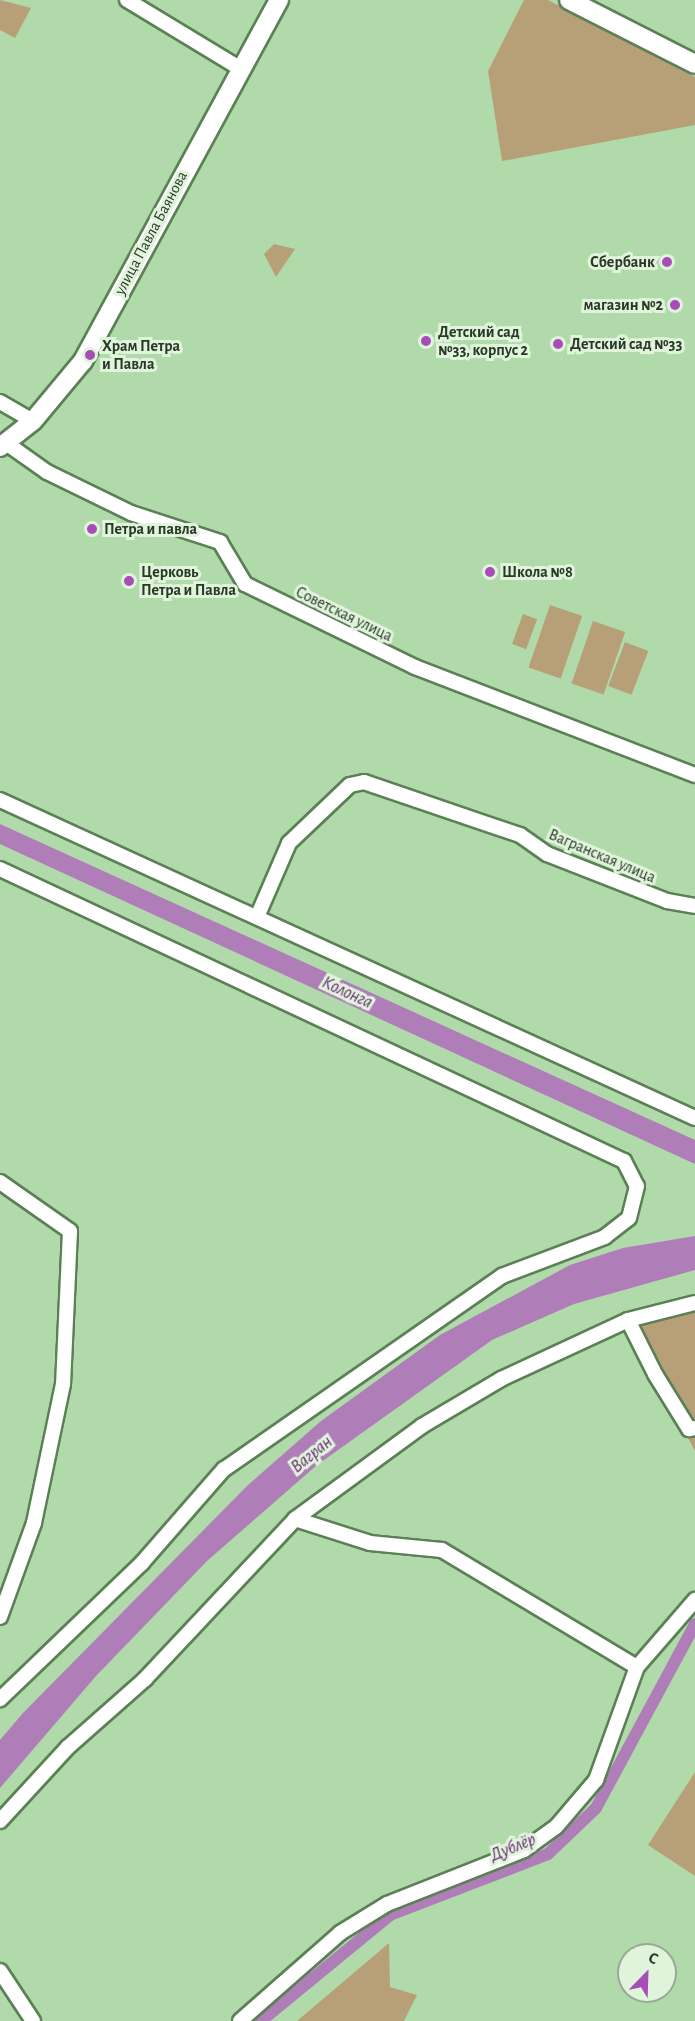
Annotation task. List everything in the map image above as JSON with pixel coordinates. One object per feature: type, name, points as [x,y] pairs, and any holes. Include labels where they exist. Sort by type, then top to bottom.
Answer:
[{"type":"main road","name":"улица Павла Баянова","points":[[3,445],[33,421],[83,361],[279,0]]},
{"type":"main road","points":[[569,0],[695,64]]},
{"type":"street","points":[[127,0],[241,69]]},
{"type":"street","points":[[0,402],[33,421]]},
{"type":"street","name":"Советская улица","points":[[3,445],[47,472],[131,513],[220,542],[245,584],[415,667],[695,775]]},
{"type":"street","name":"Вагранская улица","points":[[257,918],[289,843],[350,785],[364,782],[520,835],[547,854],[667,901],[695,906]]},
{"type":"street","points":[[0,800],[695,1118]]},
{"type":"street","points":[[0,869],[624,1161],[638,1186],[629,1218],[605,1237],[502,1276],[242,1455],[142,1563],[0,1699]]},
{"type":"street","points":[[0,1182],[70,1231],[63,1384],[34,1523],[0,1617]]},
{"type":"street","points":[[0,1821],[68,1747],[153,1671],[295,1519],[422,1426],[501,1379],[628,1320],[695,1303]]},
{"type":"street","points":[[628,1320],[661,1383],[689,1429],[695,1428]]},
{"type":"street","points":[[295,1519],[370,1542],[442,1550],[637,1667]]},
{"type":"street","points":[[240,2021],[340,1933],[387,1904],[524,1851],[556,1827],[596,1780],[637,1667],[695,1600]]},
{"type":"street","points":[[0,1971],[33,2021]]},
{"type":"shaded area","points":[[0,0],[31,8],[15,38],[0,30]]},
{"type":"shaded area","points":[[524,0],[548,0],[695,77],[695,125],[502,161],[488,71]]},
{"type":"shaded area","points":[[274,244],[295,249],[276,277],[264,254]]},
{"type":"shaded area","points":[[550,605],[582,616],[561,678],[529,667]]},
{"type":"shaded area","points":[[523,614],[537,619],[526,649],[512,644]]},
{"type":"shaded area","points":[[593,621],[625,632],[604,694],[572,683]]},
{"type":"shaded area","points":[[625,642],[648,651],[631,695],[608,686]]},
{"type":"shaded area","points":[[695,1310],[695,1451],[629,1325]]},
{"type":"shaded area","points":[[695,1772],[695,1876],[648,1845]]},
{"type":"shaded area","points":[[389,1943],[390,1987],[417,1995],[404,2021],[297,2021]]},
{"type":"water","name":"Колонга","points":[[0,824],[695,1140],[695,1164],[0,844]]},
{"type":"water","name":"Вагран","points":[[695,1236],[695,1270],[574,1304],[492,1340],[317,1465],[207,1561],[96,1676],[0,1788],[0,1740],[23,1713],[247,1486],[321,1421],[440,1335],[570,1265],[623,1248]]},
{"type":"waterway","name":"Дублёр","points":[[261,2021],[390,1915],[548,1854],[596,1808],[695,1624]]},
{"type":"place","name":"Сбербанк","points":[[667,262]]},
{"type":"place","name":"магазин №2","points":[[675,305]]},
{"type":"place","name":"Детский сад №33, корпус 2","points":[[426,341]]},
{"type":"place","name":"Детский сад №33","points":[[558,344]]},
{"type":"place","name":"Храм Петра и Павла","points":[[90,355]]},
{"type":"place","name":"Петра и павла","points":[[92,529]]},
{"type":"place","name":"Школа №8","points":[[490,572]]},
{"type":"place","name":"Церковь Петра и Павла","points":[[129,581]]}]
